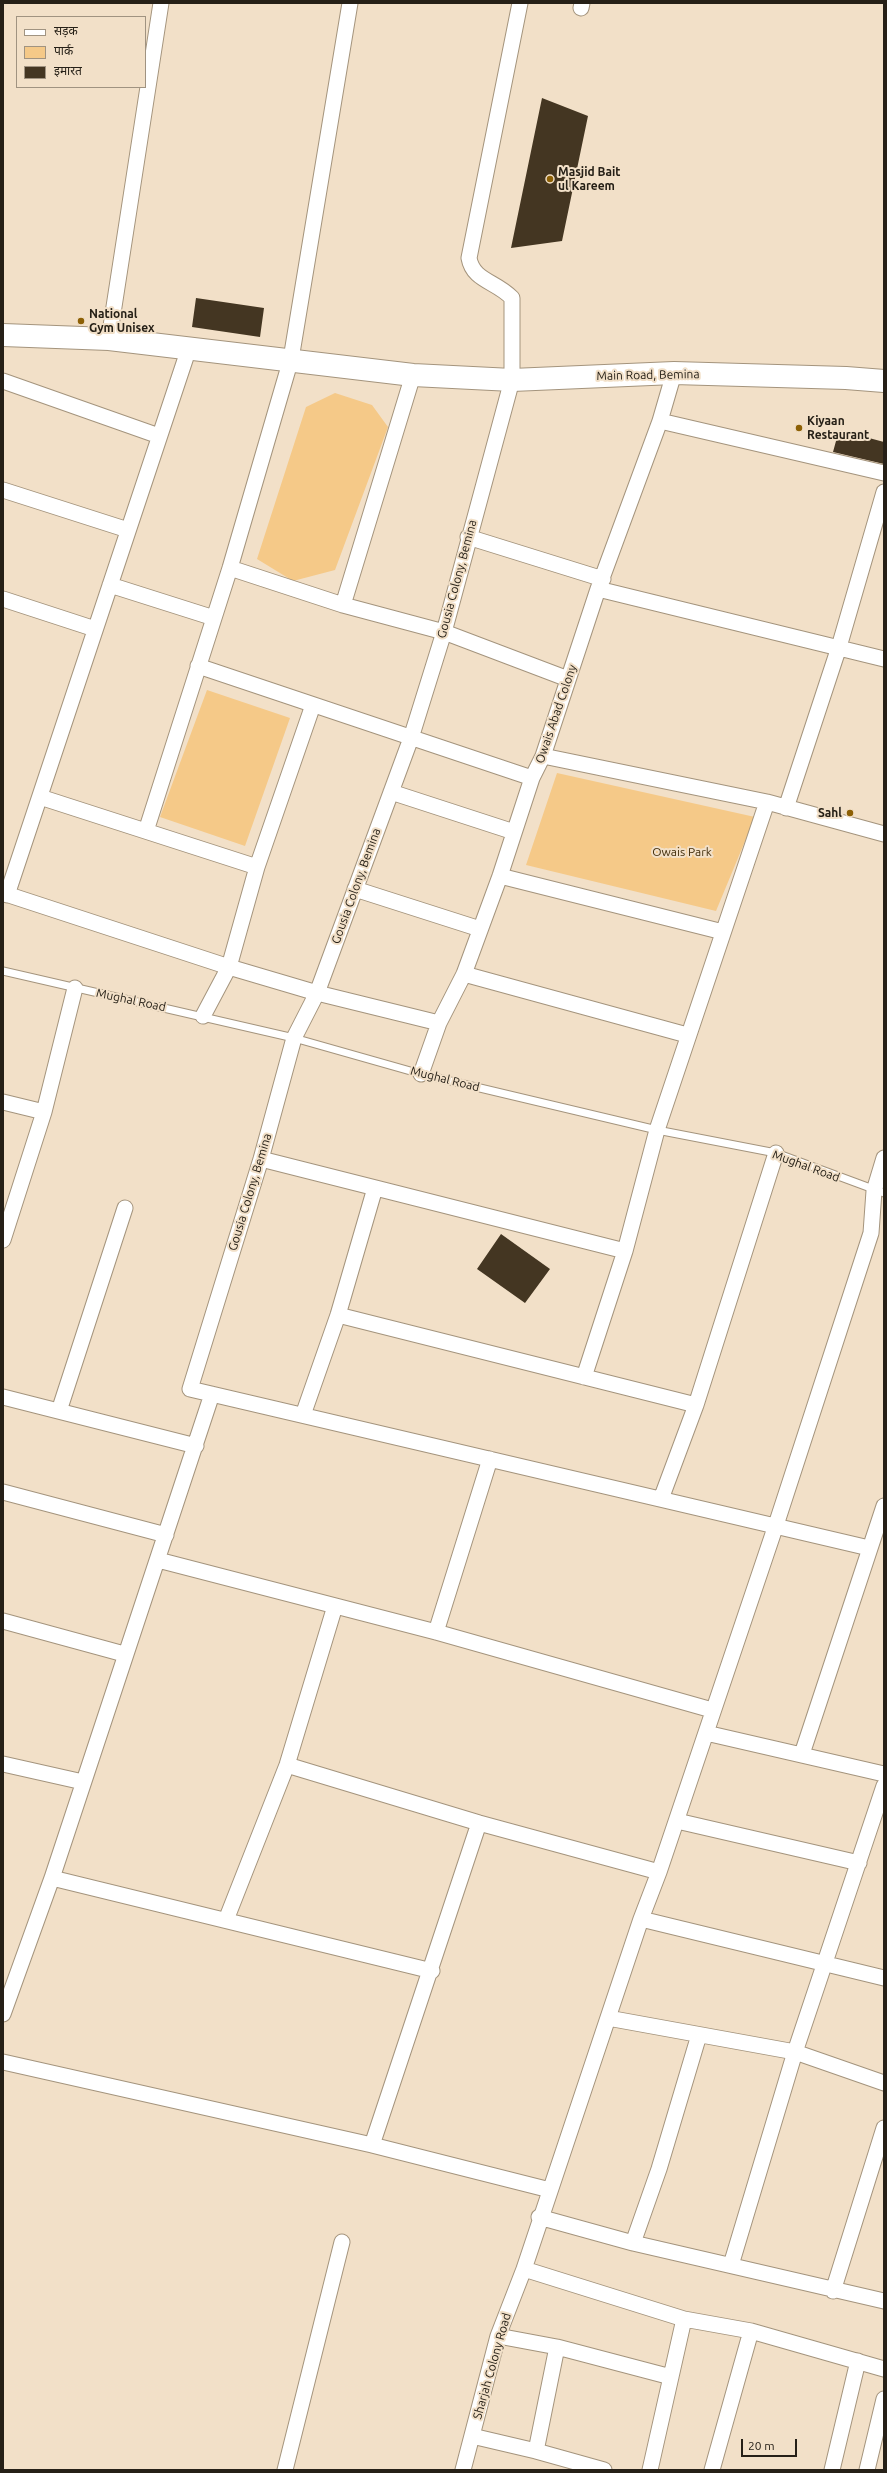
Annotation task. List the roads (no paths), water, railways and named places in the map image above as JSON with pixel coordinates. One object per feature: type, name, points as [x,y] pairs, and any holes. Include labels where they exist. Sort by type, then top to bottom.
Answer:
[{"type":"main road","name":"Main Road, Bemina","points":[[3,335],[108,339],[291,359],[412,375],[512,380],[674,373],[846,378],[884,381]]},
{"type":"street","points":[[108,339],[161,3]]},
{"type":"street","points":[[146,831],[230,568],[291,359],[350,3]]},
{"type":"street","name":"Gousia Colony, Bemina","points":[[212,1394],[190,1388],[261,1159],[294,1038],[317,993],[411,738],[444,632],[468,538],[512,380],[512,298],[504,290],[480,278],[471,270],[469,258],[520,3]]},
{"type":"street","points":[[188,348],[40,797],[5,894],[229,968],[317,993],[439,1023]]},
{"type":"street","name":"Owais Abad Colony","points":[[420,1074],[439,1023],[464,974],[500,876],[532,778],[543,756],[601,584],[660,421],[674,373]]},
{"type":"street","points":[[343,605],[412,375]]},
{"type":"street","points":[[3,380],[160,436]]},
{"type":"street","points":[[660,421],[884,473]]},
{"type":"street","points":[[3,490],[128,530]]},
{"type":"street","points":[[786,808],[839,647],[884,492]]},
{"type":"street","points":[[468,538],[601,584],[884,659]]},
{"type":"street","points":[[230,568],[343,605],[444,632],[568,679]]},
{"type":"street","points":[[110,585],[214,618]]},
{"type":"street","points":[[3,599],[95,629]]},
{"type":"street","points":[[198,666],[532,778]]},
{"type":"street","points":[[203,1016],[229,968],[257,867],[313,705]]},
{"type":"street","points":[[543,756],[767,802],[884,834]]},
{"type":"street","points":[[391,792],[514,832]]},
{"type":"street","points":[[40,797],[257,867]]},
{"type":"street","points":[[584,1377],[625,1251],[657,1130],[687,1035],[767,802]]},
{"type":"street","points":[[500,876],[723,932]]},
{"type":"street","points":[[355,889],[480,929]]},
{"type":"street","points":[[464,974],[687,1035]]},
{"type":"street","points":[[3,1240],[8,1207],[44,1112],[75,988]]},
{"type":"street","points":[[3,1102],[44,1112]]},
{"type":"street","points":[[661,1499],[696,1405],[776,1153]]},
{"type":"street","name":"Sharjah Colony Road","points":[[463,2470],[498,2336],[524,2269],[539,2217],[550,2190],[641,1919],[677,1821],[712,1710],[776,1525],[871,1233],[884,1158]]},
{"type":"street","points":[[261,1159],[625,1251]]},
{"type":"street","points":[[303,1415],[338,1315],[375,1188]]},
{"type":"street","points":[[59,1411],[126,1208]]},
{"type":"street","points":[[338,1315],[696,1405]]},
{"type":"street","points":[[3,2014],[52,1878],[124,1654],[158,1560],[212,1394],[869,1548]]},
{"type":"street","points":[[3,1397],[196,1446]]},
{"type":"street","points":[[436,1632],[490,1459]]},
{"type":"street","points":[[3,1492],[166,1535]]},
{"type":"street","points":[[802,1754],[884,1506]]},
{"type":"street","points":[[158,1560],[436,1632],[712,1710]]},
{"type":"street","points":[[226,1920],[287,1765],[335,1606]]},
{"type":"street","points":[[3,1621],[124,1654]]},
{"type":"street","points":[[706,1733],[884,1774]]},
{"type":"street","points":[[3,1764],[83,1782]]},
{"type":"street","points":[[287,1765],[479,1824],[659,1872]]},
{"type":"street","points":[[731,2265],[795,2052],[884,1786]]},
{"type":"street","points":[[677,1821],[858,1863]]},
{"type":"street","points":[[372,2145],[432,1971],[479,1824]]},
{"type":"street","points":[[52,1878],[432,1971]]},
{"type":"street","points":[[641,1919],[884,1978]]},
{"type":"street","points":[[608,2018],[795,2052],[884,2083]]},
{"type":"street","points":[[633,2243],[659,2169],[700,2035]]},
{"type":"street","points":[[3,2062],[372,2145],[550,2190]]},
{"type":"street","points":[[833,2291],[884,2128]]},
{"type":"street","points":[[539,2217],[633,2243],[731,2265],[833,2291],[884,2301]]},
{"type":"street","points":[[285,2470],[342,2242]]},
{"type":"street","points":[[524,2269],[684,2319],[751,2331],[884,2369]]},
{"type":"street","points":[[650,2470],[684,2319]]},
{"type":"street","points":[[712,2470],[751,2331]]},
{"type":"street","points":[[498,2336],[557,2347],[671,2377]]},
{"type":"street","points":[[536,2451],[557,2347]]},
{"type":"street","points":[[832,2470],[858,2361]]},
{"type":"street","points":[[867,2470],[884,2399]]},
{"type":"street","points":[[472,2436],[536,2451],[604,2470]]},
{"type":"lane","name":"Mughal Road","points":[[3,971],[294,1038],[420,1074],[657,1130],[776,1153],[879,1192]]},
{"type":"place","name":"Masjid Bait ul Kareem","points":[[550,179]]},
{"type":"place","name":"National Gym Unisex","points":[[81,321]]},
{"type":"place","name":"Kiyaan Restaurant","points":[[799,428]]},
{"type":"place","name":"Sahl","points":[[850,813]]},
{"type":"park label","name":"Owais Park","points":[[682,852]]}]
